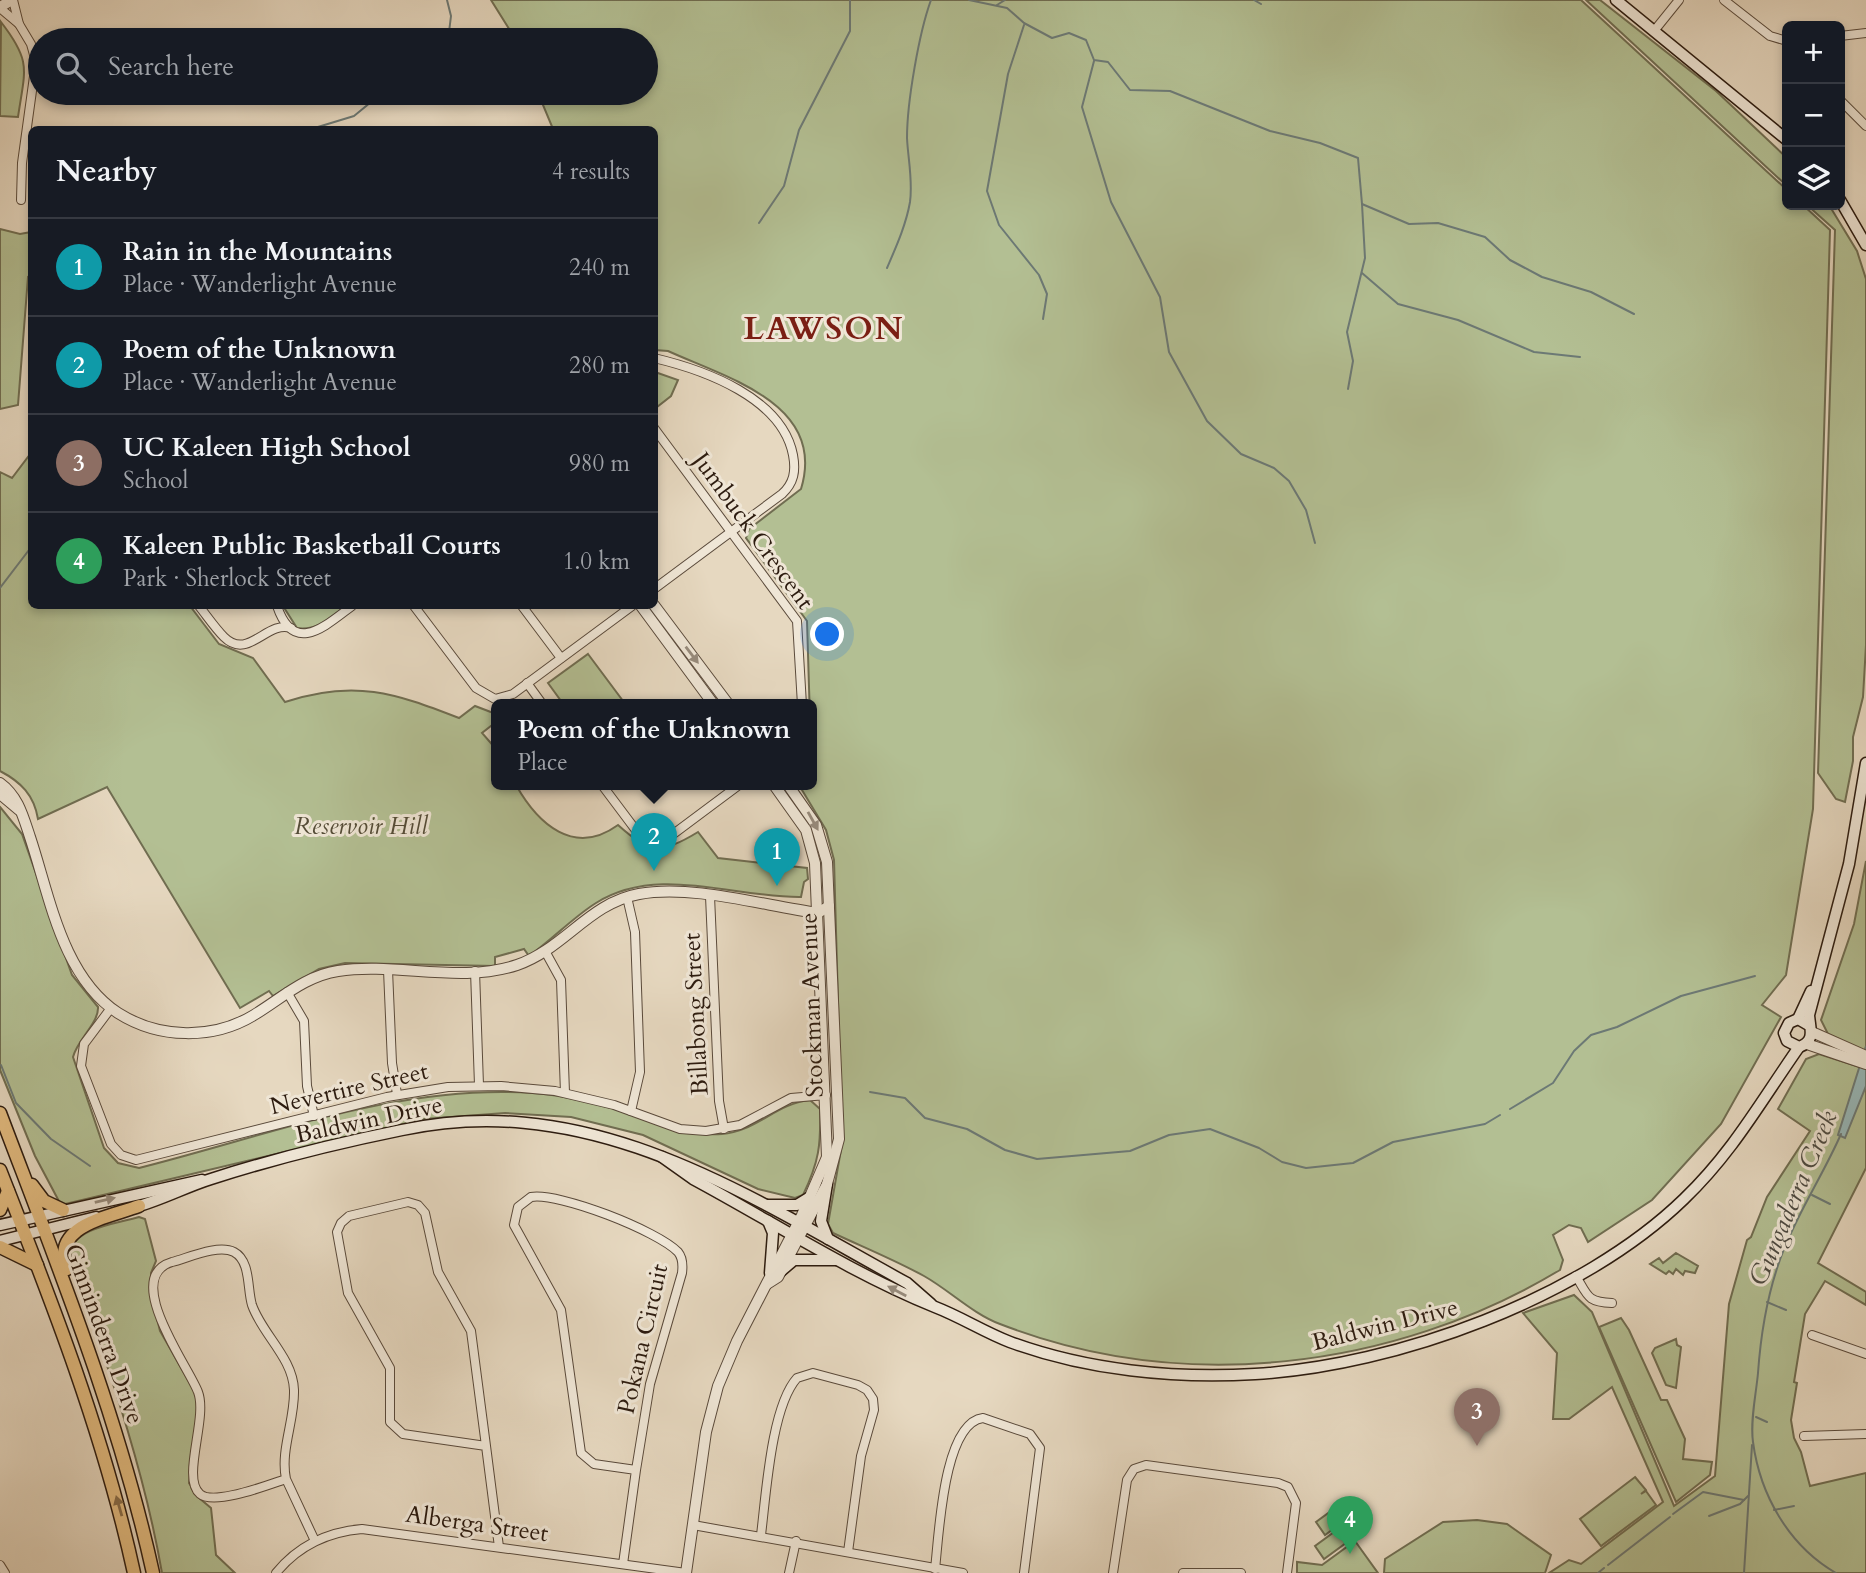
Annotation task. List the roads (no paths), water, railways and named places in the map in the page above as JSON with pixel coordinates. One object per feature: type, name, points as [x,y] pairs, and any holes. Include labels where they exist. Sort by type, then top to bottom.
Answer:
[{"type":"main road","points":[[1616,0],[1782,136]]},
{"type":"main road","points":[[1845,208],[1866,244]]},
{"type":"main road","points":[[1825,963],[1798,1019],[1789,1023],[1785,1030],[1787,1041],[1803,1046],[1811,1029],[1810,1015],[1825,963],[1849,864],[1866,762]]},
{"type":"main road","points":[[1798,1019],[1811,1029]]},
{"type":"main road","name":"Baldwin Drive","points":[[1769,1091],[1787,1041]]},
{"type":"main road","name":"Baldwin Drive","points":[[0,1241],[139,1206],[209,1180],[401,1130],[470,1121],[523,1123],[576,1130],[705,1172],[765,1205],[838,1259],[910,1298],[933,1306],[990,1334],[1047,1353],[1107,1366],[1209,1375],[1256,1374],[1351,1359],[1457,1331],[1576,1276],[1646,1231],[1683,1200],[1748,1127],[1769,1091],[1803,1046]]},
{"type":"main road","name":"Ginninderra Drive","points":[[0,1113],[109,1406],[139,1509],[153,1573]]},
{"type":"main road","name":"Baldwin Drive","points":[[662,1157],[693,1179],[768,1220],[829,1240],[907,1283],[933,1306]]},
{"type":"main road","points":[[21,1167],[41,1198],[63,1210]]},
{"type":"main road","name":"Ginninderra Drive","points":[[0,1170],[94,1425],[121,1514],[134,1573]]},
{"type":"main road","name":"Baldwin Drive","points":[[0,1225],[194,1180],[209,1180]]},
{"type":"main road","points":[[827,1184],[821,1220],[829,1240]]},
{"type":"main road","points":[[0,1210],[8,1191]]},
{"type":"main road","points":[[765,1205],[797,1205],[810,1197]]},
{"type":"main road","points":[[109,1406],[92,1340],[62,1256],[65,1241],[77,1230],[139,1206]]},
{"type":"main road","points":[[768,1220],[773,1233],[773,1276]]},
{"type":"main road","points":[[0,1247],[37,1265]]},
{"type":"main road","points":[[773,1276],[794,1260],[838,1259]]},
{"type":"street","points":[[19,24],[0,8],[13,0],[19,24],[28,39]]},
{"type":"street","points":[[1654,31],[1679,0]]},
{"type":"street","points":[[1724,0],[1770,36],[1782,40]]},
{"type":"street","points":[[1845,35],[1866,33]]},
{"type":"street","points":[[21,200],[22,163],[30,105]]},
{"type":"street","points":[[1845,105],[1866,126]]},
{"type":"street","points":[[658,359],[686,367],[752,398],[776,418],[788,438],[795,468],[789,487],[658,586]]},
{"type":"street","name":"Jumbuck Crescent","points":[[658,433],[798,625],[802,699]]},
{"type":"street","points":[[201,609],[224,638],[236,644],[250,644],[272,629],[282,626],[300,633],[313,633],[348,609]]},
{"type":"street","points":[[272,629],[278,621],[278,609]]},
{"type":"street","points":[[279,609],[291,628]]},
{"type":"street","points":[[416,609],[482,695],[505,698],[628,609]]},
{"type":"street","points":[[524,609],[561,658]]},
{"type":"street","points":[[643,609],[710,699]]},
{"type":"street","points":[[657,609],[724,699]]},
{"type":"street","points":[[527,683],[539,699]]},
{"type":"street","points":[[0,783],[14,796],[70,956],[84,981],[111,1008],[155,1029],[203,1032],[241,1021],[287,992],[327,973],[388,970],[475,971],[511,967],[545,951],[591,913],[627,897],[667,892],[791,906],[818,913],[829,906]]},
{"type":"street","points":[[606,790],[638,833],[657,840],[672,835],[733,790]]},
{"type":"street","name":"Stockman Avenue","points":[[777,790],[809,838],[815,863],[818,913],[827,1157],[798,1230]]},
{"type":"street","name":"Stockman Avenue","points":[[792,790],[811,817],[823,843],[829,906],[839,1139],[827,1184],[798,1230]]},
{"type":"street","points":[[0,794],[19,810]]},
{"type":"street","points":[[627,897],[635,932],[640,1072],[631,1111]]},
{"type":"street","name":"Billabong Street","points":[[710,897],[719,1101],[724,1129]]},
{"type":"street","points":[[791,906],[817,900],[829,906]]},
{"type":"street","points":[[545,951],[561,980],[565,1093]]},
{"type":"street","points":[[388,970],[392,1063],[397,1094]]},
{"type":"street","points":[[475,971],[479,1086]]},
{"type":"street","points":[[287,992],[304,1021],[306,1086],[314,1115]]},
{"type":"street","name":"Nevertire Street","points":[[111,1008],[84,1044],[80,1062],[108,1140],[121,1155],[146,1159],[397,1094],[479,1086],[565,1093],[631,1111],[680,1129],[706,1132],[748,1122],[791,1098],[826,1096]]},
{"type":"street","points":[[1811,1029],[1866,1064]]},
{"type":"street","points":[[1803,1046],[1866,1056]]},
{"type":"street","name":"Pokana Circuit","points":[[623,1564],[650,1384],[682,1273],[682,1258],[672,1248],[617,1219],[558,1200],[531,1198],[516,1210],[514,1226],[561,1310],[580,1450],[585,1459],[594,1464],[636,1470]]},
{"type":"street","points":[[486,1446],[407,1435],[392,1426],[388,1415],[392,1384],[390,1368],[346,1288],[336,1236],[339,1226],[346,1218],[404,1202],[415,1204],[425,1213],[436,1266],[472,1336],[499,1547]]},
{"type":"street","points":[[686,1573],[706,1432],[718,1386],[737,1341],[798,1230]]},
{"type":"street","points":[[286,1479],[216,1499],[202,1496],[195,1489],[192,1475],[201,1404],[197,1388],[161,1324],[154,1283],[156,1273],[163,1265],[222,1250],[232,1251],[243,1260],[254,1308],[293,1382],[285,1460],[286,1479],[316,1541]]},
{"type":"street","points":[[1576,1276],[1590,1299],[1596,1303],[1612,1303]]},
{"type":"street","points":[[1812,1335],[1866,1354]]},
{"type":"street","points":[[761,1535],[774,1442],[786,1400],[797,1378],[816,1374],[862,1386],[870,1393],[874,1403],[863,1445],[848,1552]]},
{"type":"street","points":[[935,1569],[953,1451],[967,1424],[983,1418],[1030,1434],[1040,1448],[1024,1573]]},
{"type":"street","points":[[1804,1436],[1866,1434]]},
{"type":"street","points":[[1113,1573],[1127,1480],[1134,1469],[1146,1465],[1278,1483],[1288,1488],[1296,1503],[1287,1573]]},
{"type":"street","points":[[693,1525],[796,1541],[963,1573]]},
{"type":"street","name":"Alberga Street","points":[[276,1573],[294,1555],[316,1541],[343,1531],[371,1530],[686,1573]]},
{"type":"street","points":[[789,1573],[796,1541]]},
{"type":"street","points":[[898,1573],[900,1563]]},
{"type":"street","points":[[1183,1573],[1241,1573]]},
{"type":"water","name":"Gungaderra Creek","points":[[1866,1046],[1866,1086],[1845,1138],[1838,1135]]},
{"type":"waterway","points":[[447,0],[451,16],[450,28]]},
{"type":"waterway","points":[[759,223],[784,186],[799,130],[850,31],[850,0]]},
{"type":"waterway","points":[[887,268],[910,202],[911,178],[907,138],[909,106],[918,49],[931,0]]},
{"type":"waterway","points":[[969,0],[1007,8],[1024,23],[1052,38],[1069,33],[1086,40],[1094,60],[1108,62],[1130,90],[1170,91],[1270,131],[1320,143],[1358,158],[1362,204],[1409,224],[1438,223],[1485,237],[1510,260],[1542,277],[1591,292],[1634,314]]},
{"type":"waterway","points":[[997,5],[1005,0]]},
{"type":"waterway","points":[[1254,0],[1261,4]]},
{"type":"waterway","points":[[1024,25],[1008,74],[987,191],[999,225],[1039,275],[1047,294],[1043,319]]},
{"type":"waterway","points":[[1094,61],[1082,107],[1111,202],[1160,297],[1169,352],[1207,421],[1241,454],[1274,468],[1289,481],[1306,510],[1315,543]]},
{"type":"waterway","points":[[321,126],[354,116],[367,105]]},
{"type":"waterway","points":[[1348,389],[1353,361],[1347,332],[1365,258],[1362,204]]},
{"type":"waterway","points":[[1362,273],[1398,304],[1458,320],[1534,352],[1580,357]]},
{"type":"waterway","points":[[0,588],[28,551]]},
{"type":"waterway","points":[[1510,1109],[1553,1083],[1574,1051],[1591,1035],[1617,1027],[1681,996],[1755,976]]},
{"type":"waterway","points":[[1,1065],[16,1103],[51,1139],[90,1166]]},
{"type":"waterway","points":[[870,1092],[905,1098],[925,1118],[967,1129],[1005,1150],[1037,1159],[1130,1151],[1169,1135],[1210,1129],[1259,1148],[1282,1162],[1306,1168],[1353,1163],[1393,1142],[1485,1124],[1500,1115]]},
{"type":"waterway","name":"Gungaderra Creek","points":[[1836,1573],[1804,1549],[1779,1517],[1762,1481],[1752,1425],[1763,1325],[1774,1279],[1790,1234],[1841,1134]]},
{"type":"waterway","points":[[1812,1195],[1830,1204]]},
{"type":"waterway","points":[[1767,1302],[1786,1310]]},
{"type":"waterway","points":[[1756,1417],[1767,1422]]},
{"type":"waterway","points":[[1744,1573],[1752,1445]]},
{"type":"waterway","points":[[1673,1514],[1703,1492],[1744,1500]]},
{"type":"waterway","points":[[1709,1516],[1740,1504],[1748,1496]]},
{"type":"waterway","points":[[1774,1510],[1794,1506]]},
{"type":"waterway","points":[[1608,1565],[1670,1517]]},
{"type":"waterway","points":[[1598,1573],[1604,1568]]},
{"type":"place","name":"Poem of the Unknown","points":[[654,871]]},
{"type":"place","name":"Rain in the Mountains","points":[[777,886]]},
{"type":"place","name":"UC Kaleen High School","points":[[1477,1446]]},
{"type":"place","name":"Kaleen Public Basketball Courts","points":[[1350,1554]]},
{"type":"district","name":"LAWSON","points":[[824,329]]},
{"type":"park label","name":"Reservoir Hill","points":[[361,826]]}]
